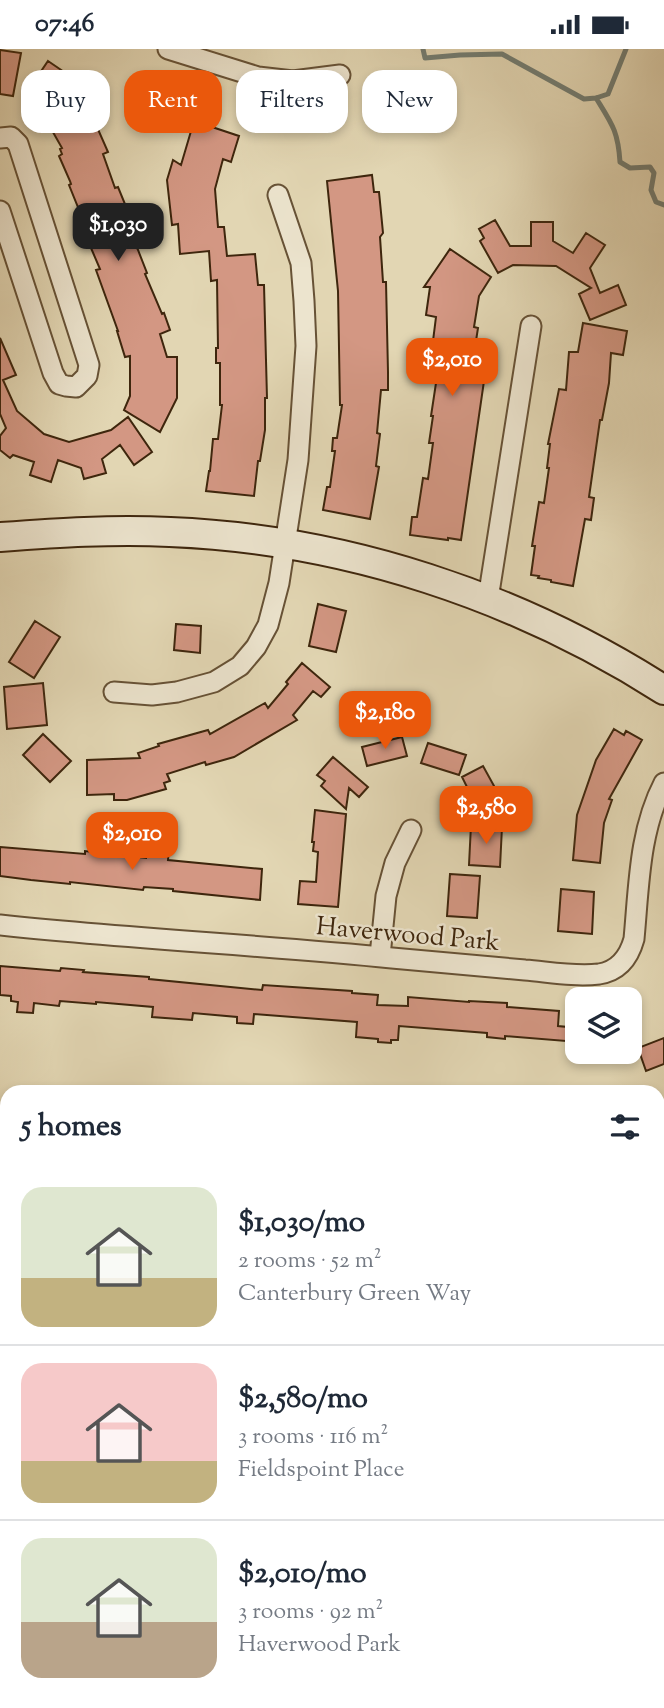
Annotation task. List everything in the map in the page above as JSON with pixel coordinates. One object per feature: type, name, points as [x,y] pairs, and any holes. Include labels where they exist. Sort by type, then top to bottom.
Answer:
[{"type":"street","points":[[168,49],[236,70]]},
{"type":"street","points":[[0,138],[11,138],[18,144],[89,365],[87,376],[76,387],[59,384],[53,373],[0,211]]},
{"type":"street","points":[[114,692],[152,695],[177,692],[214,682],[240,666],[257,647],[268,625],[279,583],[298,460],[306,346],[301,263],[278,195]]},
{"type":"street","points":[[488,599],[531,326]]},
{"type":"street","points":[[0,537],[86,532],[212,534],[338,554],[383,565],[488,599],[595,649],[664,690]]},
{"type":"street","name":"Haverwood Park","points":[[0,925],[561,974],[597,974],[609,971],[627,958],[631,949],[648,822],[664,783]]},
{"type":"street","points":[[380,957],[387,895],[395,863],[411,830]]},
{"type":"building","points":[[0,50],[21,53],[13,96],[0,94]]},
{"type":"building","points":[[48,61],[61,70],[42,70]]},
{"type":"building","points":[[222,130],[239,136],[231,162],[223,159],[215,189],[218,227],[224,227],[227,256],[255,254],[258,285],[264,285],[267,398],[265,430],[254,496],[206,491],[213,439],[218,439],[222,405],[220,363],[216,363],[217,280],[211,281],[209,251],[180,254],[178,224],[172,225],[167,180],[173,160],[181,165],[190,133],[222,133]]},
{"type":"building","points":[[54,133],[100,133],[108,152],[103,154],[115,188],[118,187],[127,209],[121,212],[170,330],[160,334],[167,357],[177,357],[177,398],[160,432],[124,410],[130,396],[130,356],[125,357],[96,270],[100,269],[91,248],[94,247],[59,156],[62,154],[62,148]]},
{"type":"building","points":[[372,175],[374,192],[379,192],[383,233],[380,237],[383,282],[386,282],[388,390],[381,390],[376,466],[379,467],[370,519],[323,510],[327,487],[330,487],[335,451],[332,451],[333,438],[337,438],[342,405],[338,291],[327,181]]},
{"type":"building","points":[[495,220],[510,246],[531,246],[531,222],[553,222],[553,241],[573,253],[586,233],[605,245],[590,268],[600,293],[618,285],[626,305],[590,320],[579,294],[591,288],[556,266],[513,265],[498,273],[480,241],[484,238],[479,229]]},
{"type":"building","points":[[450,249],[491,277],[479,296],[474,327],[478,328],[473,360],[482,361],[479,380],[484,381],[461,540],[410,535],[412,517],[417,517],[423,478],[428,479],[433,443],[429,443],[436,383],[429,382],[435,349],[432,349],[436,317],[426,315],[430,287],[424,287]]},
{"type":"building","points":[[583,323],[627,331],[623,355],[611,353],[609,383],[600,420],[589,497],[594,498],[591,520],[585,519],[573,586],[531,575],[535,546],[532,546],[539,502],[544,503],[549,468],[548,444],[559,389],[566,390],[569,352],[578,352]]},
{"type":"building","points":[[0,338],[16,375],[3,380],[17,411],[44,434],[69,442],[111,430],[128,417],[152,452],[134,465],[120,445],[102,459],[106,473],[84,479],[81,468],[58,460],[51,482],[30,475],[34,462],[13,455],[10,458],[0,450],[0,436],[6,428],[0,414]]},
{"type":"building","points":[[318,604],[346,611],[336,652],[309,646]]},
{"type":"building","points":[[35,621],[60,637],[34,678],[9,662]]},
{"type":"building","points":[[176,624],[201,626],[200,653],[174,650]]},
{"type":"building","points":[[302,663],[330,687],[321,697],[313,691],[293,715],[297,720],[234,757],[206,765],[205,762],[167,774],[170,781],[164,783],[166,789],[127,800],[114,800],[114,794],[87,795],[87,760],[140,758],[138,753],[159,746],[158,744],[208,730],[210,734],[265,703],[268,708]]},
{"type":"building","points":[[43,683],[47,725],[7,729],[4,687]]},
{"type":"building","points":[[614,729],[624,735],[626,731],[642,740],[609,799],[612,800],[604,823],[600,863],[573,860],[577,815],[596,760]]},
{"type":"building","points":[[43,734],[71,761],[50,782],[23,755]]},
{"type":"building","points":[[402,737],[407,756],[367,766],[362,747]]},
{"type":"building","points":[[428,743],[466,755],[459,775],[421,763]]},
{"type":"building","points":[[333,757],[368,787],[359,797],[349,788],[346,809],[321,786],[325,781],[317,775]]},
{"type":"building","points":[[483,766],[504,804],[474,819],[462,797],[470,793],[462,777]]},
{"type":"building","points":[[315,810],[346,814],[338,907],[298,904],[300,881],[316,882],[318,852],[313,851],[312,842]]},
{"type":"building","points":[[471,825],[502,827],[500,867],[469,865]]},
{"type":"building","points":[[0,847],[85,854],[85,851],[146,858],[146,847],[169,848],[168,860],[262,869],[260,900],[173,889],[144,887],[143,890],[0,876]]},
{"type":"building","points":[[450,874],[480,876],[477,918],[447,916]]},
{"type":"building","points":[[561,889],[594,892],[592,934],[558,931]]},
{"type":"building","points":[[0,966],[60,971],[61,968],[84,970],[83,972],[262,990],[263,985],[352,991],[378,995],[377,1005],[408,1006],[408,997],[507,1003],[507,1007],[559,1011],[558,1026],[565,1027],[565,1041],[505,1036],[505,1039],[487,1037],[487,1033],[399,1026],[398,1040],[391,1040],[391,1043],[378,1042],[378,1039],[356,1037],[357,1022],[254,1014],[253,1024],[237,1023],[237,1017],[193,1013],[192,1020],[152,1017],[153,1007],[96,1002],[60,1001],[59,1006],[34,1003],[33,1013],[17,1012],[18,1002],[11,1001],[11,996],[0,995]]},
{"type":"building","points":[[664,1038],[664,1064],[646,1071],[642,1046]]},
{"type":"waterway","points":[[423,49],[425,58],[502,54],[584,99],[608,94],[626,49]]},
{"type":"waterway","points":[[596,98],[613,128],[620,162],[630,168],[650,167],[654,173],[651,190],[656,202],[664,205]]}]
